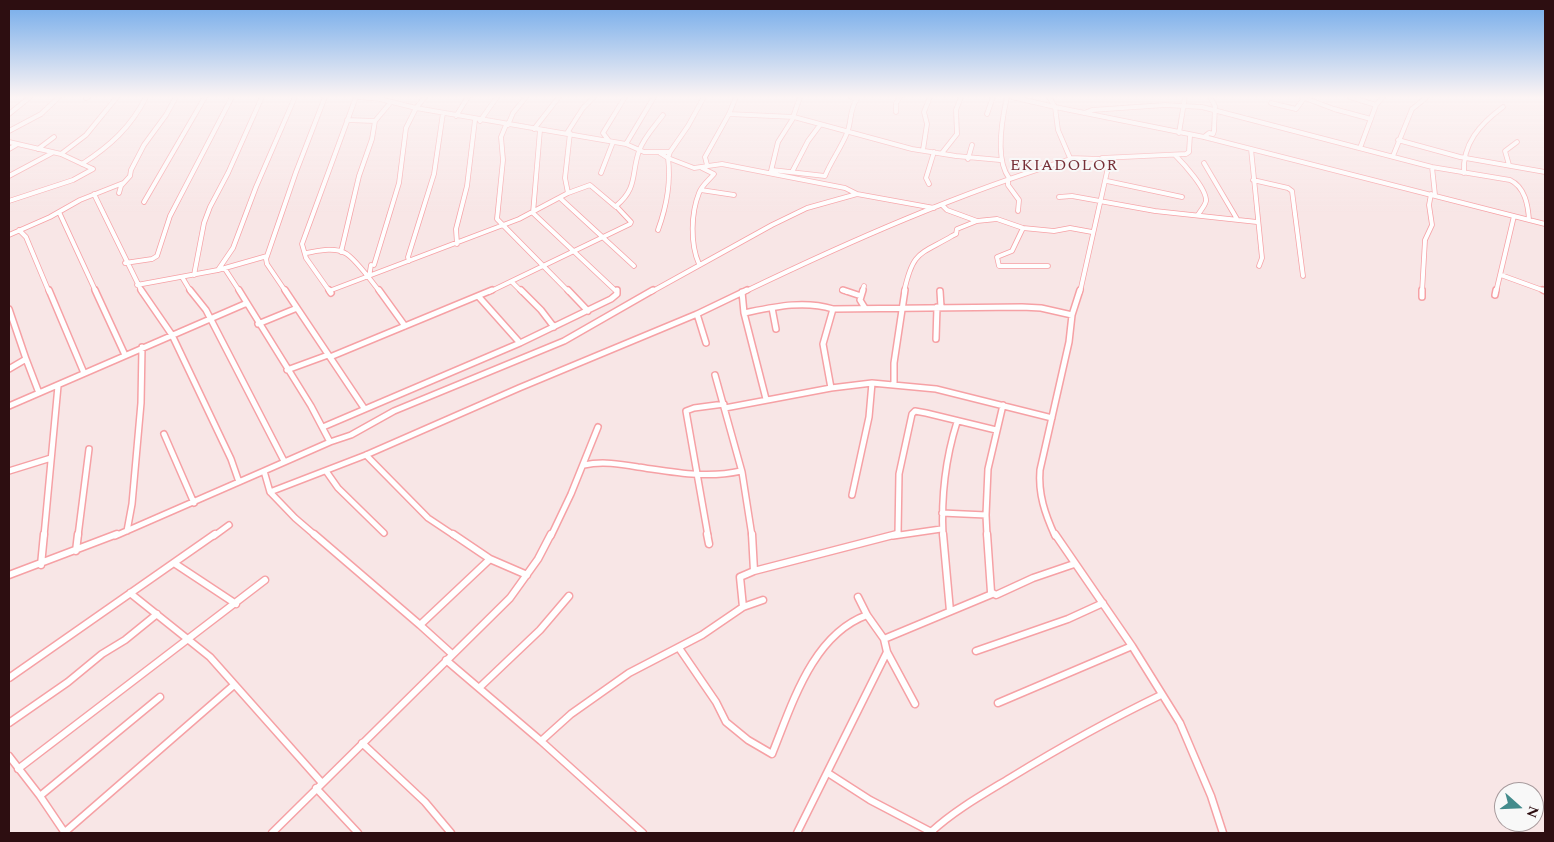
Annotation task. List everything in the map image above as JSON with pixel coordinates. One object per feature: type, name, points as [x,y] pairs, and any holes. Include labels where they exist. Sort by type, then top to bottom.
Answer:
[{"type":"street","points":[[61,154],[85,136]]},
{"type":"street","points":[[82,164],[120,136]]},
{"type":"street","points":[[119,193],[150,136]]},
{"type":"street","points":[[144,202],[183,136]]},
{"type":"street","points":[[125,263],[152,259],[157,256],[160,236],[211,136]]},
{"type":"street","points":[[194,275],[204,223],[244,136]]},
{"type":"street","points":[[218,270],[233,248],[277,136]]},
{"type":"street","points":[[310,136],[267,256],[267,264],[364,408]]},
{"type":"street","points":[[287,370],[329,356],[479,297],[604,236],[633,224],[590,185],[568,193],[533,212],[457,244],[330,292],[306,258],[306,252],[302,244],[341,136]]},
{"type":"street","points":[[341,252],[359,176],[372,136]]},
{"type":"street","points":[[369,277],[400,179],[405,136]]},
{"type":"street","points":[[409,261],[408,257],[434,174],[440,136]]},
{"type":"street","points":[[457,244],[456,230],[467,188],[472,136]]},
{"type":"street","points":[[501,136],[502,160],[496,219],[588,310]]},
{"type":"street","points":[[323,427],[520,343],[612,299],[617,294],[617,290],[533,212],[537,136]]},
{"type":"street","points":[[568,193],[565,178],[569,136]]},
{"type":"street","points":[[587,136],[626,144],[639,150],[660,153],[670,152]]},
{"type":"street","points":[[606,136],[611,141]]},
{"type":"street","points":[[626,144],[631,136]]},
{"type":"street","points":[[616,208],[632,189],[639,150],[648,136]]},
{"type":"street","points":[[658,230],[664,213],[669,166],[668,158],[681,136]]},
{"type":"street","points":[[707,165],[705,157],[717,136]]},
{"type":"street","points":[[772,170],[778,142],[781,136]]},
{"type":"street","points":[[792,172],[811,136]]},
{"type":"street","points":[[766,174],[772,170],[819,177],[825,176],[846,136]]},
{"type":"street","points":[[865,136],[881,142],[968,159],[1000,160]]},
{"type":"street","points":[[923,150],[925,136]]},
{"type":"street","points":[[942,154],[955,136]]},
{"type":"street","points":[[1001,136],[1002,145],[1000,160],[1008,178],[1008,185],[1019,200],[1018,211]]},
{"type":"street","points":[[1061,136],[1071,159]]},
{"type":"street","points":[[270,492],[366,455],[519,388],[697,314],[742,292],[934,208],[944,206],[1008,178],[1071,159],[1175,155],[1189,152],[1190,136]]},
{"type":"street","points":[[1199,136],[1433,194],[1545,224]]},
{"type":"street","points":[[1313,136],[1432,167],[1516,183],[1526,200],[1529,220]]},
{"type":"street","points":[[1360,148],[1364,136]]},
{"type":"street","points":[[1393,156],[1400,136]]},
{"type":"street","points":[[1464,172],[1463,157],[1475,136]]},
{"type":"street","points":[[38,149],[54,137]]},
{"type":"street","points":[[1398,140],[1463,157],[1545,172]]},
{"type":"street","points":[[601,173],[611,141]]},
{"type":"street","points":[[9,142],[61,154],[93,169],[73,180],[9,201]]},
{"type":"street","points":[[1509,165],[1505,151],[1517,142]]},
{"type":"street","points":[[9,150],[16,145]]},
{"type":"street","points":[[968,159],[972,145]]},
{"type":"street","points":[[1251,149],[1262,258],[1259,266]]},
{"type":"street","points":[[9,176],[53,152]]},
{"type":"street","points":[[929,184],[926,178],[934,152]]},
{"type":"street","points":[[660,153],[677,163],[701,168],[713,174]]},
{"type":"street","points":[[1175,155],[1201,187],[1205,195],[1206,202],[1198,215]]},
{"type":"street","points":[[1100,158],[1109,163]]},
{"type":"street","points":[[1115,158],[1109,163],[1107,181],[1092,232],[1079,296],[1072,315],[1070,342],[1040,470],[1039,485],[1047,519],[1059,543],[1132,646],[1160,695],[1180,723],[1211,796],[1223,833]]},
{"type":"street","points":[[1204,163],[1211,178],[1237,219]]},
{"type":"street","points":[[701,168],[707,165],[722,164],[845,188],[856,194],[934,208]]},
{"type":"street","points":[[699,264],[695,258],[694,226],[701,190],[720,166]]},
{"type":"street","points":[[1422,297],[1425,240],[1432,225],[1430,205],[1433,194],[1432,167]]},
{"type":"street","points":[[819,177],[824,182]]},
{"type":"street","points":[[1253,180],[1292,191],[1303,276]]},
{"type":"street","points":[[1107,181],[1182,197]]},
{"type":"street","points":[[9,235],[94,194],[123,183]]},
{"type":"street","points":[[701,190],[734,195]]},
{"type":"street","points":[[94,194],[137,285],[172,335],[231,459],[239,482]]},
{"type":"street","points":[[9,575],[41,565],[194,503],[284,461],[351,434],[386,415],[436,393],[564,342],[699,264],[808,208],[856,194]]},
{"type":"street","points":[[1058,197],[1072,196],[1155,211],[1257,222]]},
{"type":"street","points":[[560,198],[604,236],[634,266]]},
{"type":"street","points":[[944,206],[947,210],[977,221]]},
{"type":"street","points":[[59,212],[125,355]]},
{"type":"street","points":[[1495,295],[1514,216]]},
{"type":"street","points":[[894,384],[894,363],[903,311],[901,307],[910,268],[923,251],[952,238],[956,234],[957,229],[962,226],[977,221],[998,219],[1023,228],[1054,231],[1070,228],[1092,232]]},
{"type":"street","points":[[1023,228],[1012,251],[1001,254],[998,257],[999,266],[1048,266]]},
{"type":"street","points":[[19,230],[26,237],[84,373]]},
{"type":"street","points":[[306,252],[327,250],[346,253],[369,277],[405,326]]},
{"type":"street","points":[[137,285],[225,269],[267,256]]},
{"type":"street","points":[[225,269],[323,427],[330,442]]},
{"type":"street","points":[[1500,275],[1545,291]]},
{"type":"street","points":[[182,277],[186,287],[206,310],[284,461]]},
{"type":"street","points":[[512,282],[541,310],[554,327]]},
{"type":"street","points":[[864,286],[860,300],[865,308]]},
{"type":"street","points":[[842,290],[862,296]]},
{"type":"street","points":[[936,339],[940,291]]},
{"type":"street","points":[[742,292],[744,314],[766,399]]},
{"type":"street","points":[[479,297],[520,343]]},
{"type":"street","points":[[9,406],[247,303]]},
{"type":"street","points":[[744,314],[772,308],[820,304],[833,309],[1022,307],[1041,308],[1072,315]]},
{"type":"street","points":[[258,324],[296,308]]},
{"type":"street","points":[[772,308],[776,329]]},
{"type":"street","points":[[9,309],[39,393]]},
{"type":"street","points":[[831,388],[823,344],[833,309]]},
{"type":"street","points":[[697,314],[706,343]]},
{"type":"street","points":[[127,531],[133,510],[139,414],[143,395],[142,347]]},
{"type":"street","points":[[9,369],[26,359]]},
{"type":"street","points":[[716,375],[752,517],[754,571]]},
{"type":"street","points":[[709,544],[686,411],[694,408],[725,406],[872,383],[936,389],[1052,418]]},
{"type":"street","points":[[852,495],[869,418],[872,383]]},
{"type":"street","points":[[41,565],[58,386]]},
{"type":"street","points":[[992,594],[986,515],[988,469],[1003,405]]},
{"type":"street","points":[[898,534],[899,474],[912,414],[915,410],[957,422],[996,430]]},
{"type":"street","points":[[950,612],[941,529],[942,490],[946,456],[957,422]]},
{"type":"street","points":[[272,833],[510,598],[539,557],[569,499],[598,427]]},
{"type":"street","points":[[164,434],[194,503]]},
{"type":"street","points":[[76,551],[90,449]]},
{"type":"street","points":[[366,455],[428,518],[447,528],[461,541],[490,560],[526,575]]},
{"type":"street","points":[[9,471],[51,458]]},
{"type":"street","points":[[584,464],[620,464],[697,476],[726,476],[741,471]]},
{"type":"street","points":[[264,471],[270,492],[295,518],[452,654]]},
{"type":"street","points":[[326,471],[338,488],[384,533]]},
{"type":"street","points":[[942,513],[986,515]]},
{"type":"street","points":[[9,678],[228,525]]},
{"type":"street","points":[[743,607],[740,577],[754,571],[898,534],[941,529]]},
{"type":"street","points":[[420,625],[490,560]]},
{"type":"street","points":[[174,563],[236,604]]},
{"type":"street","points":[[884,640],[992,594],[996,595],[1033,578],[1074,564]]},
{"type":"street","points":[[18,770],[265,580]]},
{"type":"street","points":[[130,594],[210,657],[358,833]]},
{"type":"street","points":[[479,688],[540,630],[568,596]]},
{"type":"street","points":[[858,597],[884,640],[887,652],[916,704]]},
{"type":"street","points":[[541,741],[572,714],[629,673],[679,648],[726,620],[743,607],[763,600]]},
{"type":"street","points":[[976,651],[1068,619],[1103,603]]},
{"type":"street","points":[[9,723],[68,682],[102,654],[125,640],[157,614]]},
{"type":"street","points":[[679,648],[716,702],[726,722],[748,740],[772,754],[804,680],[826,646],[844,626],[867,614]]},
{"type":"street","points":[[998,702],[1132,646]]},
{"type":"street","points":[[797,833],[887,652]]},
{"type":"street","points":[[446,660],[541,741],[643,833]]},
{"type":"street","points":[[9,756],[40,796],[65,833],[234,685]]},
{"type":"street","points":[[828,773],[870,800],[932,833],[950,814],[1045,756],[1160,695]]},
{"type":"street","points":[[40,796],[160,696]]},
{"type":"street","points":[[362,743],[425,802],[451,833]]},
{"type":"district","name":"EKIADOLOR","points":[[1064,167]]}]
